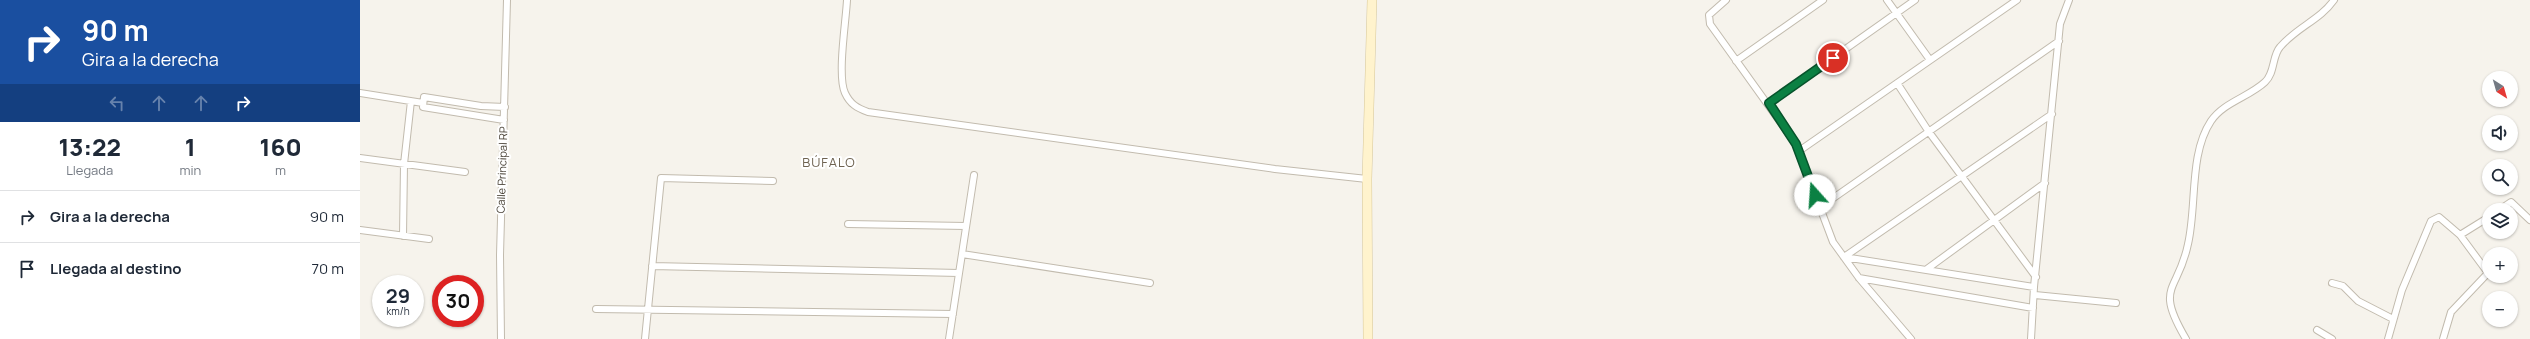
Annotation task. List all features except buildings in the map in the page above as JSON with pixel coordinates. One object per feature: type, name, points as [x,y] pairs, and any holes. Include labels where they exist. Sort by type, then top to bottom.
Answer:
[{"type":"main road","points":[[1368,339],[1367,179],[1372,0]]},
{"type":"street","name":"Calle Principal RP","points":[[501,339],[500,254],[505,107],[506,0]]},
{"type":"street","points":[[847,0],[842,81],[844,92],[858,109],[868,112],[1275,168],[1367,179]]},
{"type":"street","points":[[1726,0],[1712,10],[1708,20],[1736,61],[1769,103],[1799,151],[1819,208],[1834,242],[1859,278],[1911,339]]},
{"type":"street","points":[[1736,61],[1823,0]]},
{"type":"street","points":[[1887,0],[1930,60]]},
{"type":"street","points":[[1769,103],[1915,0]]},
{"type":"street","points":[[1799,151],[2016,0]]},
{"type":"street","points":[[2031,339],[2035,295],[2034,287],[2058,41],[2060,24],[2069,0]]},
{"type":"street","points":[[2186,339],[2176,322],[2169,294],[2185,259],[2195,203],[2196,159],[2205,135],[2212,120],[2237,98],[2265,82],[2270,77],[2278,48],[2299,28],[2325,13],[2334,0]]},
{"type":"street","points":[[1819,208],[2058,41]]},
{"type":"street","points":[[1897,83],[1929,132],[1963,176],[2036,277]]},
{"type":"street","points":[[360,93],[411,101],[505,107]]},
{"type":"street","points":[[403,236],[404,164],[411,101]]},
{"type":"street","points":[[423,102],[504,120]]},
{"type":"street","points":[[1844,257],[2052,114]]},
{"type":"street","points":[[360,158],[465,172]]},
{"type":"street","points":[[949,339],[974,175]]},
{"type":"street","points":[[645,339],[661,178],[773,181]]},
{"type":"street","points":[[1927,269],[2045,184]]},
{"type":"street","points":[[2518,209],[2530,220]]},
{"type":"street","points":[[2388,339],[2402,290],[2431,221],[2439,217],[2460,235],[2488,273],[2451,312],[2443,339]]},
{"type":"street","points":[[2460,235],[2482,221]]},
{"type":"street","points":[[848,224],[966,226]]},
{"type":"street","points":[[360,230],[429,239]]},
{"type":"street","points":[[962,254],[1150,283]]},
{"type":"street","points":[[1844,257],[2034,287]]},
{"type":"street","points":[[652,266],[959,273]]},
{"type":"street","points":[[1859,278],[2033,308]]},
{"type":"street","points":[[2332,283],[2343,286],[2358,301],[2393,319]]},
{"type":"street","points":[[2035,295],[2116,303]]},
{"type":"street","points":[[596,309],[648,311],[953,314]]},
{"type":"street","points":[[2317,330],[2332,339]]},
{"type":"district","name":"BÚFALO","points":[[829,162]]},
{"type":"route","points":[[1815,195],[1796,144],[1769,103],[1833,58]]}]
